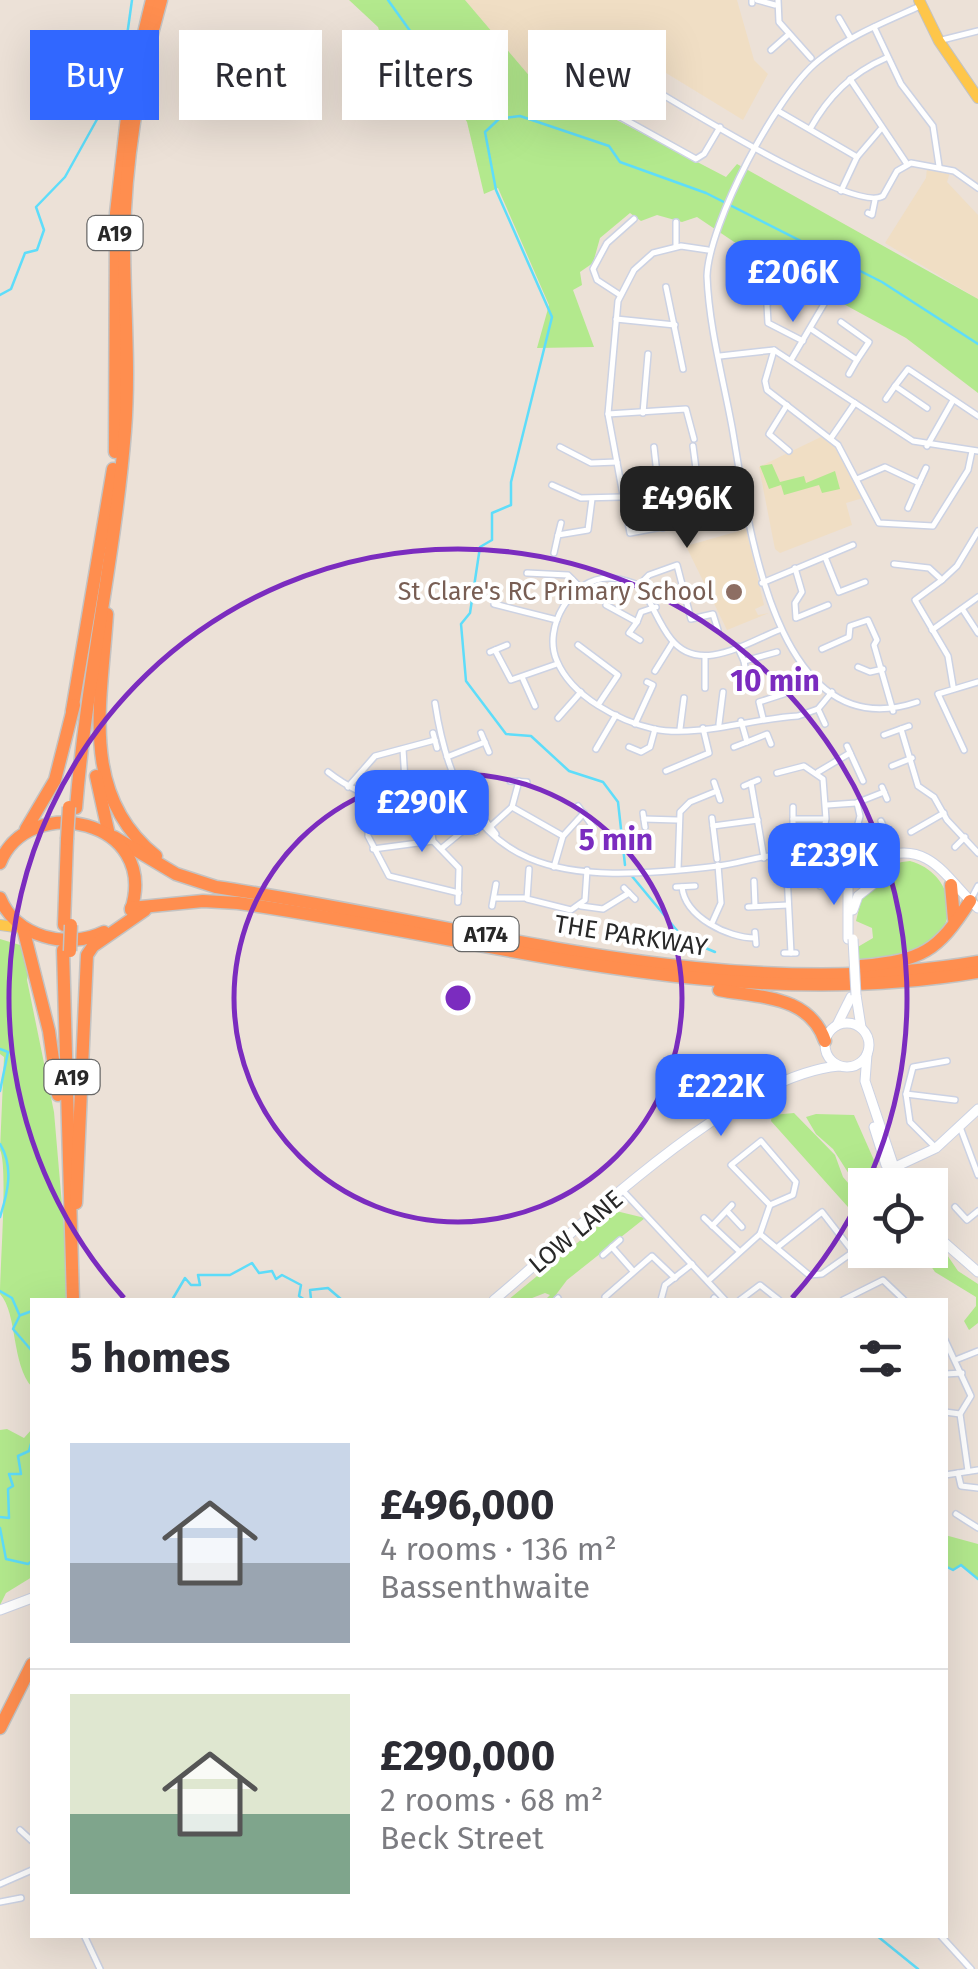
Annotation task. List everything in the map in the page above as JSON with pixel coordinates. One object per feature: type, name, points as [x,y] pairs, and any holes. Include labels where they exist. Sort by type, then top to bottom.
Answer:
[{"type":"highway","name":"A19","points":[[77,1298],[67,950],[70,839],[87,650],[113,469],[118,384],[116,214],[130,90],[152,0]]},
{"type":"highway","name":"A19","points":[[72,808],[125,433],[126,200],[139,93],[161,0]]},
{"type":"highway","points":[[73,1197],[87,955],[130,913],[135,869],[126,849],[111,836],[95,757],[126,460],[125,433]]},
{"type":"highway","points":[[0,863],[47,799],[66,746],[113,469]]},
{"type":"highway","points":[[72,711],[87,650]]},
{"type":"highway","points":[[102,679],[100,759],[110,797],[129,829],[176,869],[258,894]]},
{"type":"highway","points":[[0,849],[41,801],[66,746]]},
{"type":"highway","name":"A174","points":[[21,835],[36,827],[58,824],[90,826],[111,836]]},
{"type":"highway","name":"THE PARKWAY","points":[[111,836],[190,880],[714,972],[847,975],[978,962]]},
{"type":"highway","points":[[944,939],[956,912],[951,885]]},
{"type":"highway","points":[[0,899],[23,928],[49,1031],[73,1197]]},
{"type":"highway","name":"THE PARKWAY","points":[[130,913],[220,902],[713,982],[799,986],[898,983],[978,972]]},
{"type":"highway","points":[[714,972],[804,971],[892,963],[920,956],[944,939],[973,907]]},
{"type":"highway","name":"A174","points":[[23,928],[43,936],[84,939],[108,930],[130,913]]},
{"type":"highway","points":[[580,962],[796,1004],[814,1017],[825,1044]]},
{"type":"highway","points":[[0,1728],[30,1668]]},
{"type":"highway","points":[[0,1742],[30,1685]]},
{"type":"main road","points":[[920,3],[939,41],[978,98]]},
{"type":"main road","points":[[891,1168],[866,1080],[864,1032],[854,995],[848,883],[859,866],[898,853],[926,856],[941,866],[973,907]]},
{"type":"main road","points":[[851,939],[853,911],[884,863],[906,858],[930,865],[973,907]]},
{"type":"main road","points":[[859,866],[873,876]]},
{"type":"main road","points":[[848,883],[862,892]]},
{"type":"main road","name":"A174","points":[[0,925],[23,928]]},
{"type":"main road","points":[[854,995],[825,1044],[841,1066],[860,1078],[891,1168]]},
{"type":"main road","points":[[838,1026],[852,1024],[864,1032]]},
{"type":"main road","name":"LOW LANE","points":[[496,1298],[731,1108],[809,1070],[822,1058],[825,1044]]},
{"type":"main road","points":[[841,1066],[859,1063],[867,1054]]},
{"type":"main road","name":"LOW LANE","points":[[809,1070],[841,1066]]},
{"type":"main road","points":[[893,1168],[936,1148],[978,1109]]},
{"type":"main road","points":[[948,1246],[978,1272]]},
{"type":"main road","points":[[0,1610],[30,1599]]},
{"type":"street","points":[[754,1],[777,2],[778,22],[811,58]]},
{"type":"street","points":[[918,702],[874,712],[832,692],[779,630],[762,583],[747,511],[708,289],[708,250],[722,214],[778,111],[815,63],[850,38],[920,3]]},
{"type":"street","points":[[839,18],[850,38]]},
{"type":"street","points":[[874,27],[886,58],[933,126],[939,166]]},
{"type":"street","points":[[939,41],[978,31]]},
{"type":"street","points":[[771,50],[788,34]]},
{"type":"street","points":[[810,129],[822,108],[850,79],[886,58]]},
{"type":"street","points":[[850,79],[880,130],[907,164],[939,166],[962,175],[978,188]]},
{"type":"street","points":[[720,126],[704,154],[696,158],[614,114],[610,104],[616,93],[643,83],[841,191],[876,200]]},
{"type":"street","points":[[778,111],[857,157]]},
{"type":"street","points":[[841,191],[857,157],[880,130]]},
{"type":"street","points":[[868,213],[872,215],[877,208],[876,200],[907,164]]},
{"type":"street","points":[[620,295],[596,280],[593,269],[607,243],[634,219]]},
{"type":"street","points":[[676,222],[676,246]]},
{"type":"street","points":[[708,250],[676,246],[640,262],[620,295],[608,414],[628,532],[663,530],[747,511]]},
{"type":"street","points":[[784,274],[767,305],[770,326],[803,341]]},
{"type":"street","points":[[760,286],[773,293]]},
{"type":"street","points":[[670,288],[683,369]]},
{"type":"street","points":[[790,360],[830,301]]},
{"type":"street","points":[[616,319],[675,325]]},
{"type":"street","points":[[842,325],[869,342],[848,374]]},
{"type":"street","points":[[811,329],[857,360]]},
{"type":"street","points":[[719,356],[774,350],[906,438],[927,446],[975,451],[968,470],[930,528],[877,521],[831,438],[765,384],[774,350]]},
{"type":"street","points":[[643,413],[652,363],[648,354]]},
{"type":"street","points":[[886,399],[908,369],[978,416]]},
{"type":"street","points":[[895,386],[927,408]]},
{"type":"street","points":[[927,446],[952,402]]},
{"type":"street","points":[[831,438],[855,404]]},
{"type":"street","points":[[787,405],[769,434],[788,451]]},
{"type":"street","points":[[608,414],[686,409],[698,484],[660,494]]},
{"type":"street","points":[[655,447],[663,530]]},
{"type":"street","points":[[560,448],[591,463],[618,462]]},
{"type":"street","points":[[856,480],[884,467],[920,483]]},
{"type":"street","points":[[908,505],[926,468]]},
{"type":"street","points":[[552,485],[592,499],[622,498]]},
{"type":"street","points":[[558,535],[586,532],[592,499]]},
{"type":"street","points":[[554,553],[561,522]]},
{"type":"street","points":[[953,686],[948,656],[914,600],[958,566],[978,531]]},
{"type":"street","points":[[762,583],[853,545]]},
{"type":"street","points":[[825,556],[838,592],[865,582]]},
{"type":"street","points":[[894,564],[929,568],[942,580]]},
{"type":"street","points":[[640,585],[649,575],[677,565],[691,620],[713,614],[718,630]]},
{"type":"street","points":[[795,568],[802,592],[794,603],[796,618],[828,605]]},
{"type":"street","points":[[527,573],[568,575],[580,587]]},
{"type":"street","points":[[779,630],[705,657],[673,642],[640,585],[609,578],[580,587],[557,620],[553,650],[558,664],[581,692],[616,716],[655,729],[703,728],[798,716],[818,709],[832,692]]},
{"type":"street","points":[[932,630],[978,597]]},
{"type":"street","points":[[494,604],[557,620]]},
{"type":"street","points":[[500,618],[503,606]]},
{"type":"street","points":[[606,606],[637,622]]},
{"type":"street","points":[[640,640],[629,634],[641,612],[656,607]]},
{"type":"street","points":[[963,610],[978,632]]},
{"type":"street","points":[[822,649],[849,638],[850,626],[868,620],[893,710]]},
{"type":"street","points":[[655,671],[673,642]]},
{"type":"street","points":[[507,645],[492,651],[507,677],[522,677],[558,664]]},
{"type":"street","points":[[578,645],[618,676],[598,704]]},
{"type":"street","points":[[738,646],[746,673]]},
{"type":"street","points":[[744,661],[777,652]]},
{"type":"street","points":[[705,657],[705,688]]},
{"type":"street","points":[[858,667],[870,672],[884,668]]},
{"type":"street","points":[[522,677],[535,702]]},
{"type":"street","points":[[635,724],[653,685],[647,682]]},
{"type":"street","points":[[964,750],[938,694],[953,686],[978,682]]},
{"type":"street","points":[[764,718],[759,702],[806,687]]},
{"type":"street","points":[[558,718],[581,692]]},
{"type":"street","points":[[719,724],[723,692]]},
{"type":"street","points":[[680,730],[684,698]]},
{"type":"street","points":[[435,703],[447,757],[462,794],[497,842],[521,858],[587,870],[678,869],[786,854],[818,856],[838,865],[859,866]]},
{"type":"street","points":[[818,709],[824,724]]},
{"type":"street","points":[[596,749],[616,716]]},
{"type":"street","points":[[741,721],[746,742]]},
{"type":"street","points":[[666,771],[709,752],[703,728]]},
{"type":"street","points":[[884,735],[905,728],[918,786],[978,853]]},
{"type":"street","points":[[629,748],[642,752],[650,747],[655,729]]},
{"type":"street","points":[[481,733],[489,752]]},
{"type":"street","points":[[734,747],[767,734],[770,744]]},
{"type":"street","points":[[348,787],[369,760],[435,740]]},
{"type":"street","points":[[447,757],[485,742]]},
{"type":"street","points":[[403,748],[406,797]]},
{"type":"street","points":[[818,772],[848,750],[864,781]]},
{"type":"street","points":[[892,766],[912,758]]},
{"type":"street","points":[[777,772],[788,774],[804,766],[818,772]]},
{"type":"street","points":[[850,774],[858,770]]},
{"type":"street","points":[[328,772],[376,800],[428,804],[462,794]]},
{"type":"street","points":[[818,772],[827,804],[818,856]]},
{"type":"street","points":[[510,781],[527,782]]},
{"type":"street","points":[[496,834],[488,824],[512,807],[518,781]]},
{"type":"street","points":[[714,782],[720,800]]},
{"type":"street","points":[[751,783],[764,858]]},
{"type":"street","points":[[910,792],[918,786]]},
{"type":"street","points":[[678,869],[677,820],[690,802],[717,791]]},
{"type":"street","points":[[827,804],[856,803],[884,792]]},
{"type":"street","points":[[398,796],[414,797]]},
{"type":"street","points":[[854,839],[858,830],[856,803]]},
{"type":"street","points":[[428,804],[433,841],[459,868],[458,902]]},
{"type":"street","points":[[369,805],[366,828],[387,874],[398,882],[460,893]]},
{"type":"street","points":[[578,806],[593,827]]},
{"type":"street","points":[[512,807],[564,836]]},
{"type":"street","points":[[792,807],[792,828]]},
{"type":"street","points":[[554,867],[564,836],[584,812]]},
{"type":"street","points":[[912,832],[921,823],[944,813]]},
{"type":"street","points":[[712,818],[722,897],[712,923]]},
{"type":"street","points":[[644,820],[677,820]]},
{"type":"street","points":[[714,826],[758,820]]},
{"type":"street","points":[[793,820],[826,820]]},
{"type":"street","points":[[442,849],[469,821],[476,832]]},
{"type":"street","points":[[858,830],[884,826]]},
{"type":"street","points":[[955,847],[965,837]]},
{"type":"street","points":[[373,850],[433,841]]},
{"type":"street","points":[[786,854],[790,953]]},
{"type":"street","points":[[838,865],[848,883]]},
{"type":"street","points":[[526,898],[529,869]]},
{"type":"street","points":[[582,906],[587,870]]},
{"type":"street","points":[[788,880],[818,875],[820,886]]},
{"type":"street","points":[[754,881],[752,907],[788,905]]},
{"type":"street","points":[[492,906],[496,884]]},
{"type":"street","points":[[694,886],[679,886],[687,905],[732,936],[755,938]]},
{"type":"street","points":[[973,907],[978,886]]},
{"type":"street","points":[[494,898],[526,898],[542,906],[572,910],[582,906],[604,909],[626,890],[635,899]]},
{"type":"street","points":[[936,1148],[910,1122],[906,1094],[913,1067],[947,1060]]},
{"type":"street","points":[[906,1094],[954,1100]]},
{"type":"street","points":[[960,1126],[978,1174]]},
{"type":"street","points":[[708,1281],[760,1234],[770,1205],[793,1194],[796,1182],[761,1141],[731,1166],[770,1205]]},
{"type":"street","points":[[624,1192],[724,1298]]},
{"type":"street","points":[[712,1226],[729,1207],[742,1227]]},
{"type":"street","points":[[955,1207],[967,1220],[978,1212]]},
{"type":"street","points":[[760,1234],[779,1246],[795,1266],[816,1276],[853,1252],[822,1212],[779,1246]]},
{"type":"street","points":[[704,1218],[738,1250]]},
{"type":"street","points":[[603,1255],[620,1240]]},
{"type":"street","points":[[612,1248],[634,1272]]},
{"type":"street","points":[[610,1296],[652,1256],[674,1278]]},
{"type":"street","points":[[661,1298],[665,1284],[692,1264]]},
{"type":"street","points":[[847,1298],[884,1280],[902,1298]]},
{"type":"street","points":[[743,1298],[760,1285],[776,1298]]},
{"type":"street","points":[[948,1344],[975,1398],[960,1414]]},
{"type":"street","points":[[956,1360],[978,1351]]},
{"type":"street","points":[[948,1374],[962,1373]]},
{"type":"street","points":[[948,1412],[960,1414]]},
{"type":"street","points":[[960,1414],[968,1471]]},
{"type":"street","points":[[948,1475],[978,1470]]},
{"type":"street","points":[[958,1474],[960,1486],[978,1488]]},
{"type":"street","points":[[958,1519],[978,1528]]},
{"type":"street","points":[[20,1830],[30,1837]]},
{"type":"street","points":[[9,1900],[2,1883],[30,1871]]},
{"type":"street","points":[[0,1902],[20,1898]]},
{"type":"street","points":[[85,1938],[100,1969]]},
{"type":"street","points":[[943,1938],[971,1969]]},
{"type":"shaded area","points":[[465,0],[737,0],[754,60],[768,74],[743,120],[666,73],[666,30],[528,30],[528,74],[508,51],[508,30],[490,30]]},
{"type":"shaded area","points":[[927,168],[950,172],[947,182],[978,215],[978,299],[885,243],[926,178]]},
{"type":"shaded area","points":[[825,435],[837,446],[863,498],[846,503],[852,525],[780,553],[775,549],[759,467]]},
{"type":"shaded area","name":"St Clare's RC Primary School","points":[[746,529],[764,605],[755,609],[758,615],[769,613],[727,630],[686,546]]},
{"type":"green space","points":[[349,0],[465,0],[490,30],[379,30]]},
{"type":"green space","points":[[508,51],[528,74],[528,120],[617,120],[726,177],[737,164],[978,299],[978,393],[906,338],[752,254],[697,217],[682,222],[657,215],[641,221],[630,213],[600,238],[593,263],[580,272],[582,285],[573,290],[594,347],[537,348],[549,305],[498,188],[484,194],[467,122],[508,120]]},
{"type":"green space","points":[[772,464],[780,482],[804,476],[806,483],[835,471],[840,489],[822,493],[819,485],[784,495],[781,485],[769,489],[760,466]]},
{"type":"green space","points":[[910,861],[925,867],[944,888],[948,915],[944,928],[935,940],[915,953],[859,962],[856,948],[873,938],[872,928],[856,921],[862,896],[874,889],[886,869]]},
{"type":"green space","points":[[0,939],[20,945],[29,970],[27,980],[54,1112],[70,1298],[30,1298],[30,1384],[21,1366],[10,1314],[0,1294],[4,1057],[0,1054]]},
{"type":"green space","points":[[794,1113],[835,1155],[848,1183],[848,1207],[771,1121],[772,1115]]},
{"type":"green space","points":[[854,1115],[877,1168],[848,1168],[848,1172],[806,1117]]},
{"type":"green space","points":[[616,1211],[645,1218],[567,1280],[554,1298],[547,1298],[550,1295],[545,1293],[532,1298],[510,1298]]},
{"type":"green space","points":[[948,1256],[958,1271],[978,1284],[978,1323],[969,1330],[964,1321],[976,1306],[976,1297],[932,1268],[948,1268]]},
{"type":"green space","points":[[7,1429],[24,1438],[30,1431],[30,1578],[6,1593],[0,1605],[0,1430]]},
{"type":"green space","points":[[948,1536],[978,1544],[978,1579],[961,1565],[953,1570],[948,1568]]},
{"type":"waterway","points":[[0,295],[11,289],[25,253],[37,250],[44,230],[36,207],[65,177],[105,105],[109,79],[125,50],[132,0]]},
{"type":"waterway","points":[[388,0],[428,56],[436,55],[447,72],[494,89],[500,118],[485,132],[496,190],[552,317],[511,482],[511,505],[492,513],[492,540],[480,547],[470,613],[461,624],[466,681],[506,734],[531,736],[569,771],[603,782],[618,802],[625,865]]},
{"type":"waterway","points":[[508,117],[520,116],[609,146],[620,162],[706,193],[882,282],[978,344]]},
{"type":"waterway","points":[[631,875],[684,939],[715,952]]},
{"type":"waterway","points":[[0,1049],[8,1052],[0,1091]]},
{"type":"waterway","points":[[0,1144],[8,1171],[0,1217]]},
{"type":"waterway","points":[[173,1298],[185,1278],[191,1285],[200,1285],[198,1275],[230,1275],[252,1263],[259,1273],[272,1271],[276,1279],[282,1275],[301,1285],[302,1298]]},
{"type":"waterway","points":[[311,1298],[310,1290],[328,1288],[340,1298]]},
{"type":"waterway","points":[[0,1291],[12,1298],[19,1314]]},
{"type":"waterway","points":[[21,1315],[30,1312]]},
{"type":"waterway","points":[[20,1315],[13,1329],[30,1349]]},
{"type":"waterway","points":[[0,1517],[9,1518],[8,1489],[13,1486],[9,1474],[21,1474],[18,1456],[30,1447]]},
{"type":"waterway","points":[[0,1528],[6,1559],[30,1562]]},
{"type":"waterway","points":[[948,1568],[953,1570],[961,1565],[978,1579]]},
{"type":"waterway","points":[[880,1938],[918,1969]]},
{"type":"place","name":"St Clare's RC Primary School","points":[[734,592]]}]
